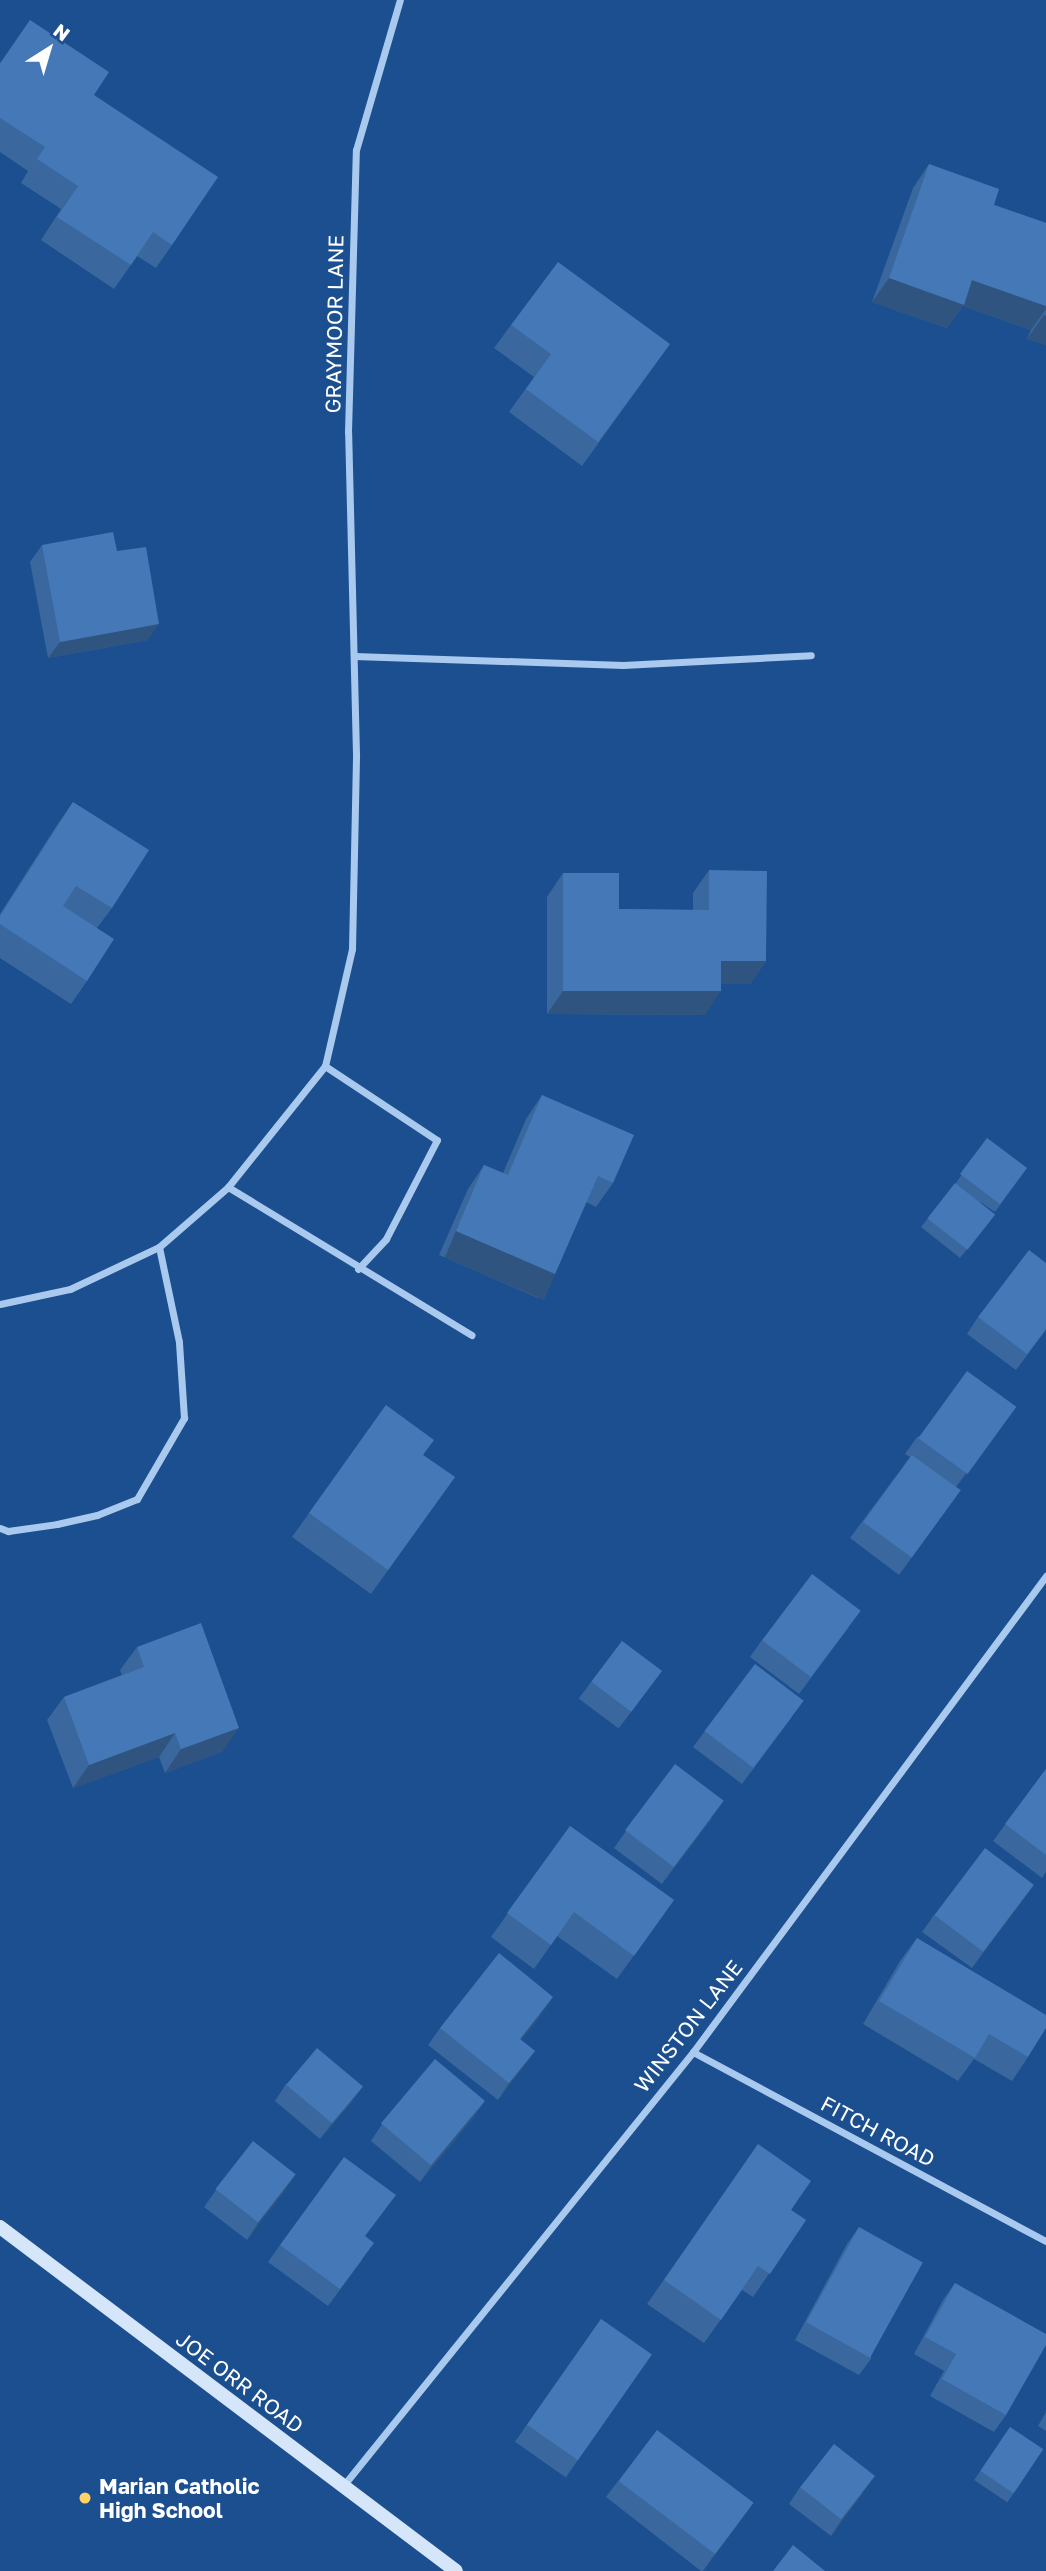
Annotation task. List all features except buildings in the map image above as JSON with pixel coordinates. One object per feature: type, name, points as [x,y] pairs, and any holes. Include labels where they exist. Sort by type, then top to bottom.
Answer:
[{"type":"street","name":"GRAYMOOR LANE","points":[[0,1304],[70,1289],[159,1247],[228,1187],[325,1066],[352,949],[354,656],[348,432],[356,150],[400,0]]},
{"type":"street","points":[[354,656],[623,665],[811,655]]},
{"type":"street","points":[[325,1066],[437,1140],[386,1239],[358,1269]]},
{"type":"street","points":[[228,1187],[358,1269],[471,1335]]},
{"type":"street","points":[[0,1528],[8,1531],[57,1524],[97,1515],[137,1499],[184,1418],[180,1342],[159,1247]]},
{"type":"street","name":"WINSTON LANE","points":[[343,2486],[693,2052],[1046,1576]]},
{"type":"street","name":"FITCH ROAD","points":[[693,2052],[1046,2241]]},
{"type":"street","name":"JOE ORR ROAD","points":[[0,2227],[456,2571]]},
{"type":"place","name":"Marian Catholic High School","points":[[85,2498]]}]
